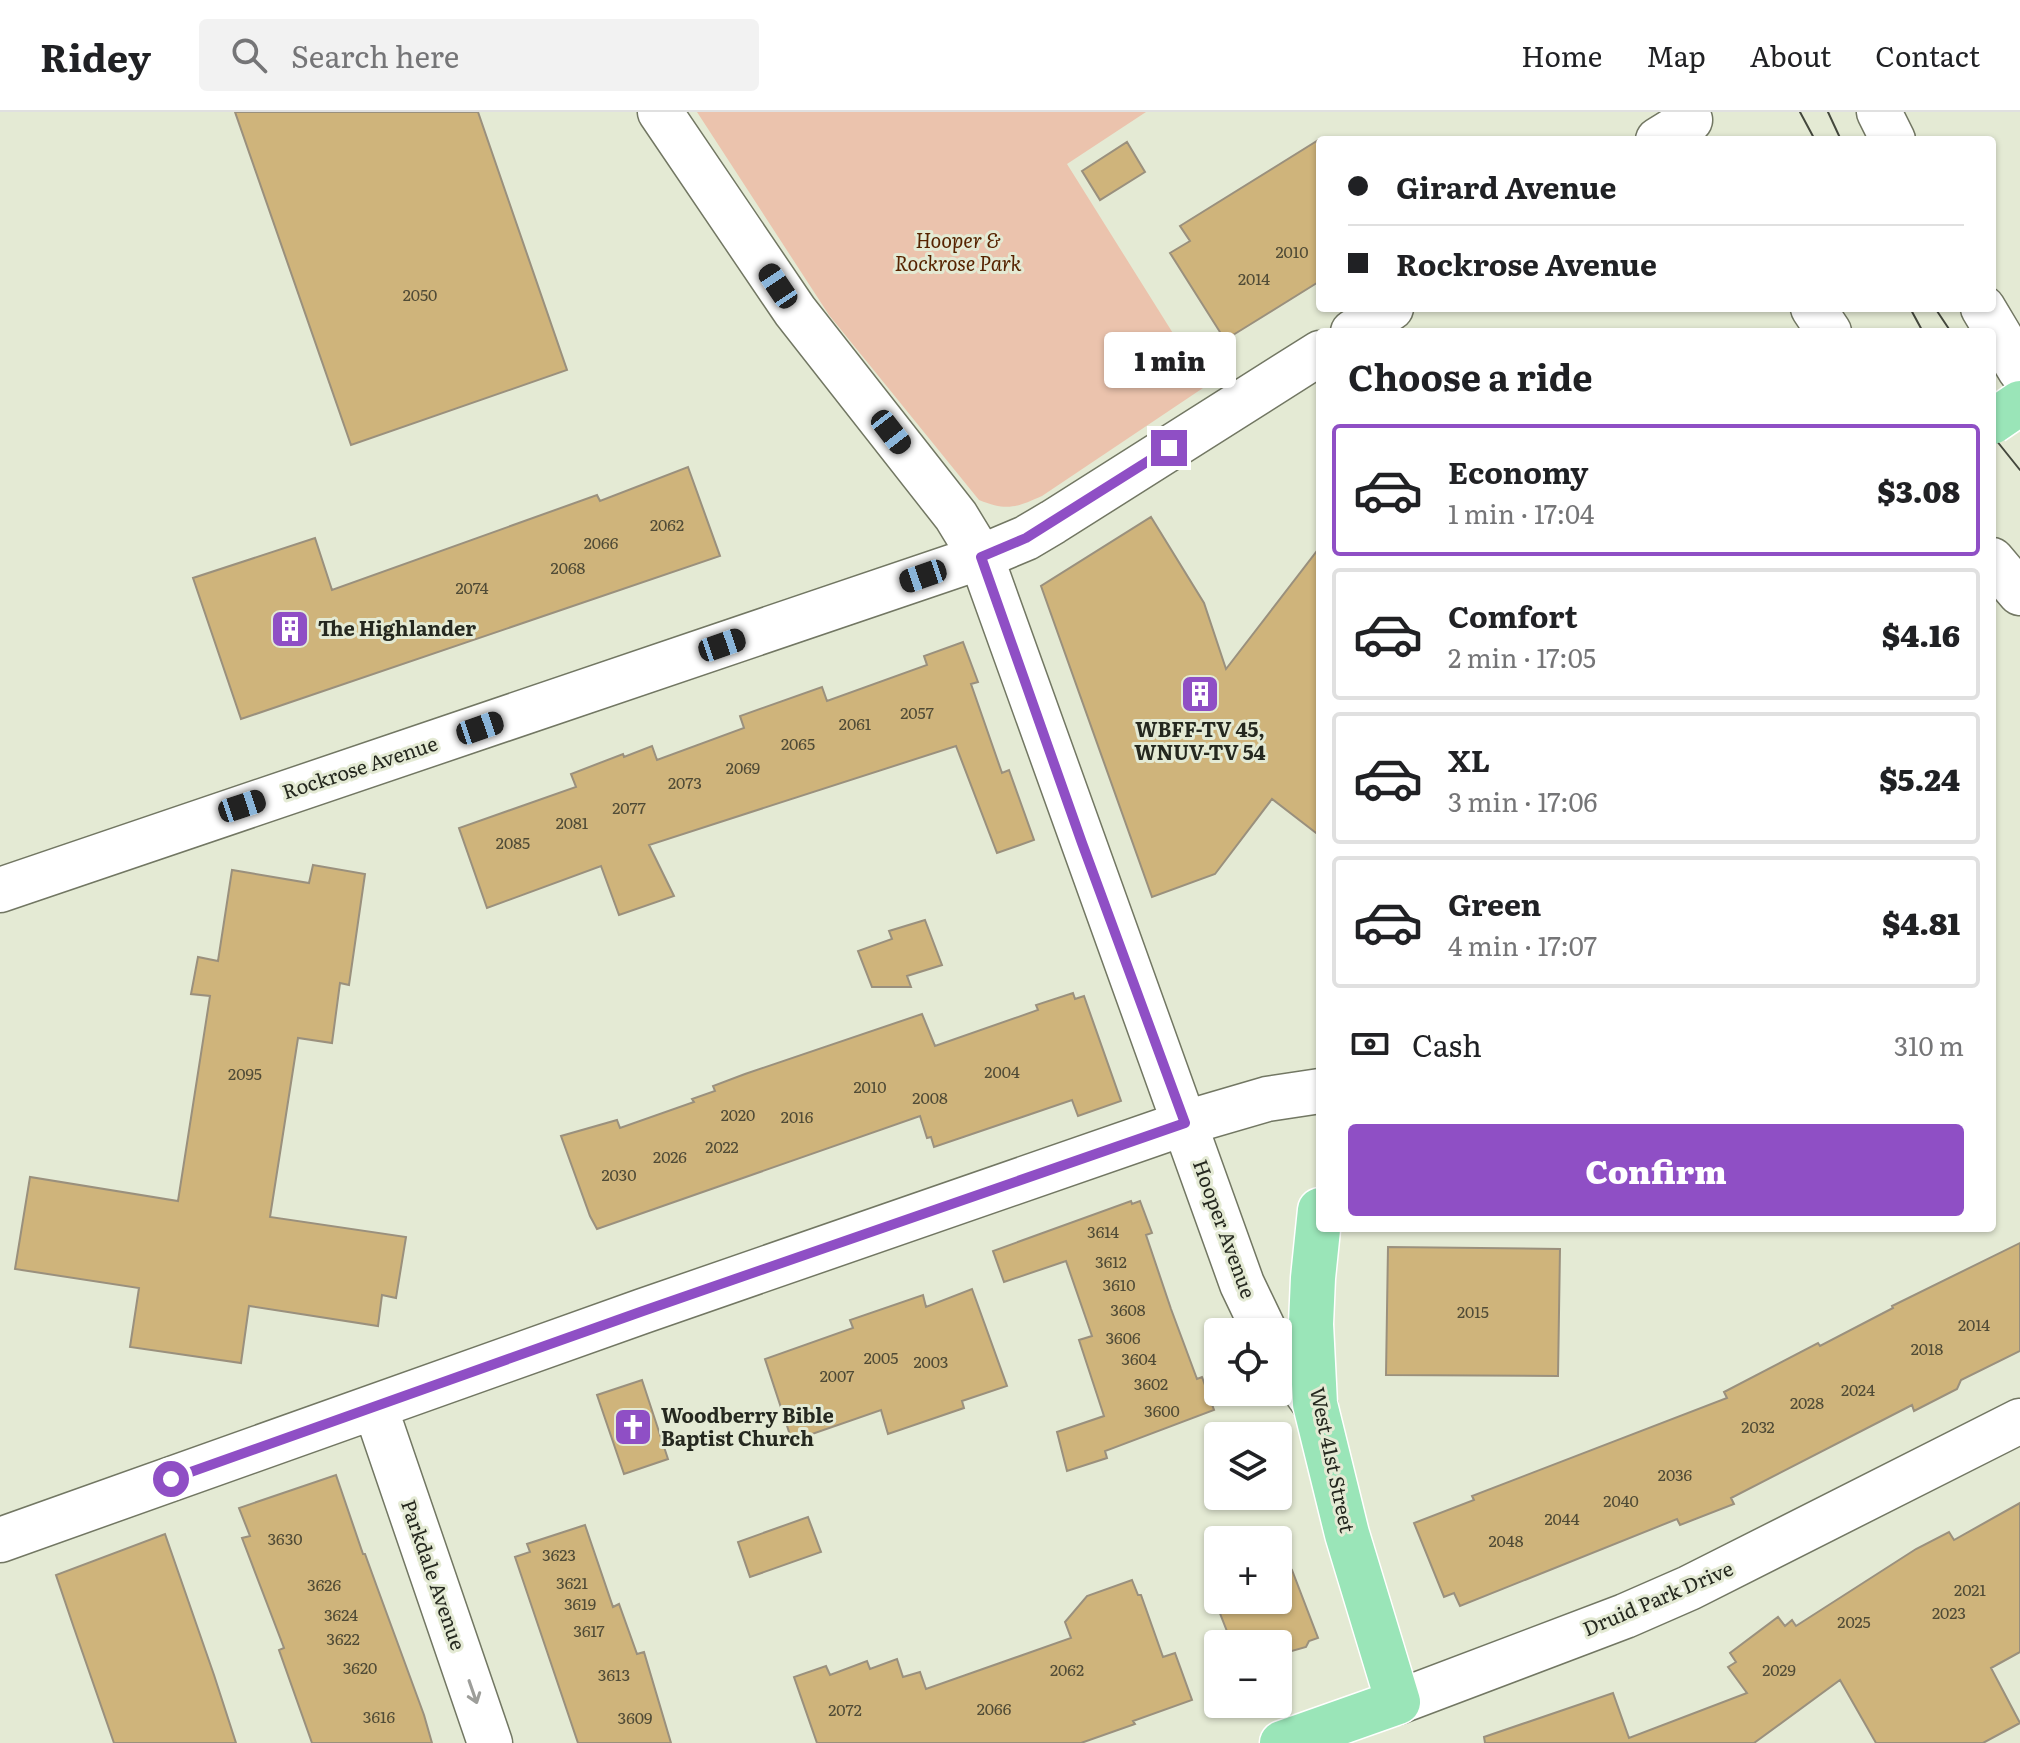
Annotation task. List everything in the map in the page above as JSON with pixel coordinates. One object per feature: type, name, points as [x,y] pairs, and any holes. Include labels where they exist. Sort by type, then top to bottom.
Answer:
[{"type":"main road","points":[[1996,419],[2020,403]]},
{"type":"main road","name":"West 41st Street","points":[[1318,1232],[1311,1324],[1315,1404],[1347,1534],[1398,1702]]},
{"type":"main road","name":"Druid Park Drive","points":[[1282,1743],[1398,1702]]},
{"type":"street","name":"Hooper Avenue","points":[[660,112],[795,311],[956,516],[981,557],[1242,1284],[1258,1318]]},
{"type":"street","points":[[1879,112],[1891,136]]},
{"type":"street","points":[[1359,328],[1385,312]]},
{"type":"street","points":[[1996,330],[2020,370]]},
{"type":"street","name":"Rockrose Avenue","points":[[0,890],[981,557],[1026,538],[1053,522],[1316,356]]},
{"type":"street","points":[[1996,565],[2020,593]]},
{"type":"street","points":[[0,1540],[643,1311],[1185,1123],[1267,1099],[1316,1092]]},
{"type":"street","points":[[1292,1372],[1315,1404]]},
{"type":"street","name":"Parkdale Avenue","points":[[375,1407],[490,1743]]},
{"type":"street","name":"Druid Park Drive","points":[[1398,1702],[1625,1616],[1689,1588],[2020,1421]]},
{"type":"green space","name":"Hooper & Rockrose Park","points":[[697,112],[1146,112],[1067,164],[1206,386],[1042,496],[1011,507],[979,500],[829,315]]},
{"type":"building","points":[[235,112],[478,112],[567,370],[351,445]]},
{"type":"building","points":[[1316,141],[1316,283],[1225,340],[1170,253],[1190,241],[1180,226]]},
{"type":"building","points":[[1127,142],[1145,172],[1100,200],[1082,171]]},
{"type":"building","points":[[688,467],[720,556],[241,719],[193,578],[315,538],[332,590],[597,495],[600,501]]},
{"type":"building","name":"WBFF-TV 45, WNUV-TV 54","points":[[1151,517],[1204,603],[1226,669],[1316,552],[1316,833],[1272,799],[1215,874],[1152,897],[1041,586]]},
{"type":"building","points":[[963,642],[978,682],[971,684],[1002,773],[1009,770],[1034,840],[997,853],[956,746],[649,845],[674,896],[619,915],[601,866],[487,908],[459,828],[576,787],[571,774],[623,754],[624,757],[652,746],[657,760],[744,728],[740,716],[822,687],[827,701],[927,665],[924,656]]},
{"type":"building","points":[[313,865],[365,874],[349,985],[340,983],[332,1043],[298,1038],[270,1217],[406,1237],[396,1298],[382,1295],[378,1326],[249,1306],[241,1363],[130,1347],[139,1288],[15,1269],[30,1177],[178,1201],[210,996],[191,994],[198,957],[218,961],[232,870],[309,883]]},
{"type":"building","points":[[925,920],[942,965],[907,976],[911,987],[872,987],[858,951],[892,939],[889,931]]},
{"type":"building","points":[[1073,993],[1075,999],[1084,996],[1121,1101],[1078,1116],[1072,1100],[934,1147],[931,1137],[927,1138],[920,1116],[597,1229],[590,1216],[561,1136],[617,1120],[620,1128],[694,1102],[692,1099],[715,1091],[713,1086],[922,1014],[935,1046],[1038,1010],[1036,1005]]},
{"type":"building","points":[[1131,1201],[1132,1204],[1140,1201],[1152,1233],[1146,1235],[1171,1309],[1197,1379],[1202,1377],[1204,1382],[1204,1406],[1213,1406],[1214,1410],[1105,1451],[1107,1458],[1067,1471],[1057,1432],[1104,1416],[1079,1340],[1092,1336],[1066,1261],[1004,1282],[993,1251]]},
{"type":"building","points":[[2020,1243],[2020,1351],[1961,1380],[1957,1389],[1914,1411],[1912,1405],[1731,1498],[1734,1504],[1680,1525],[1677,1519],[1460,1606],[1454,1593],[1444,1597],[1414,1523],[1474,1500],[1472,1496],[1727,1398],[1724,1392]]},
{"type":"building","points":[[1388,1247],[1560,1249],[1558,1376],[1386,1375]]},
{"type":"building","points":[[972,1289],[1007,1386],[962,1401],[964,1408],[888,1434],[881,1410],[792,1441],[765,1359],[853,1328],[850,1320],[923,1295],[926,1307]]},
{"type":"building","name":"Woodberry Bible Baptist Church","points":[[642,1380],[668,1459],[624,1474],[597,1395]]},
{"type":"building","points":[[336,1475],[432,1743],[312,1743],[279,1650],[284,1648],[242,1538],[250,1536],[239,1508]]},
{"type":"building","points":[[2020,1503],[2020,1652],[1991,1668],[2020,1723],[1983,1743],[1876,1743],[1840,1680],[1754,1743],[1485,1743],[1484,1737],[1613,1693],[1629,1738],[1747,1693],[1728,1667],[1736,1662],[1730,1653],[1778,1617],[1785,1626],[1792,1620],[1796,1626],[1916,1549],[1949,1532],[1954,1540]]},
{"type":"building","points":[[808,1517],[821,1552],[750,1577],[738,1542]]},
{"type":"building","points":[[585,1525],[613,1607],[619,1604],[637,1654],[644,1652],[671,1743],[578,1743],[515,1557],[530,1552],[527,1544]]},
{"type":"building","points":[[165,1534],[236,1743],[114,1743],[74,1628],[56,1575]]},
{"type":"building","points":[[1292,1570],[1318,1638],[1309,1641],[1306,1647],[1292,1651],[1292,1630],[1227,1630],[1220,1614],[1292,1614]]},
{"type":"building","points":[[1132,1580],[1138,1595],[1141,1595],[1163,1657],[1175,1653],[1192,1700],[1081,1743],[817,1743],[794,1677],[826,1666],[830,1675],[867,1661],[870,1669],[897,1659],[903,1677],[920,1672],[926,1689],[1071,1638],[1065,1622],[1087,1596]]},
{"type":"tram line","points":[[1800,112],[1813,136]]},
{"type":"tram line","points":[[1828,112],[1839,136]]},
{"type":"tram line","points":[[1912,312],[1921,328]]},
{"type":"tram line","points":[[1938,312],[1948,328]]},
{"type":"tram line","points":[[1996,393],[2020,423]]},
{"type":"tram line","points":[[1996,440],[2020,470]]},
{"type":"place","name":"The Highlander","points":[[290,629]]},
{"type":"place","name":"WBFF-TV 45, WNUV-TV 54","points":[[1200,694]]},
{"type":"place","name":"Woodberry Bible Baptist Church","points":[[633,1427]]},
{"type":"route","points":[[171,1479],[1185,1123],[981,557],[1026,538],[1169,448]]}]
